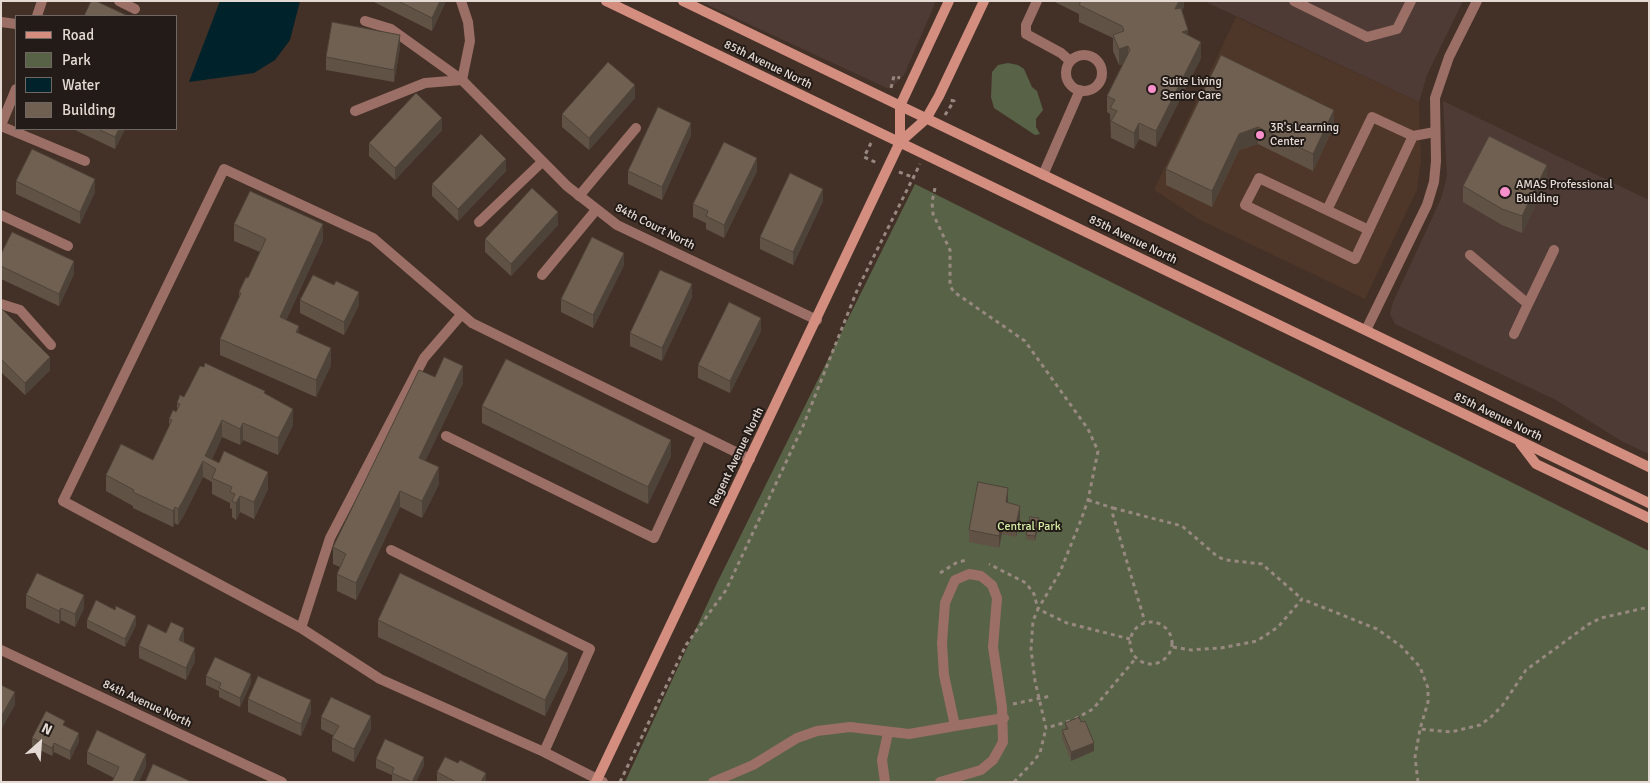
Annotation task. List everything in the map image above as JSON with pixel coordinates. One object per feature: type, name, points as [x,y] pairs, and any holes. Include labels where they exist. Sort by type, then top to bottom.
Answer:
[{"type":"main road","name":"85th Avenue North","points":[[606,1],[1649,503]]},
{"type":"main road","name":"85th Avenue North","points":[[683,1],[1649,467]]},
{"type":"main road","name":"Regent Avenue North","points":[[900,142],[900,106],[949,1]]},
{"type":"main road","name":"Regent Avenue North","points":[[599,781],[900,142],[926,119],[940,96],[984,1]]},
{"type":"main road","points":[[1518,441],[1536,464],[1649,518]]},
{"type":"street","points":[[37,15],[42,1]]},
{"type":"street","points":[[119,1],[135,9]]},
{"type":"street","points":[[355,110],[424,83],[462,80],[470,41],[468,22],[461,1]]},
{"type":"street","points":[[1037,1],[1026,26],[1026,34],[1061,53],[1070,61]]},
{"type":"street","points":[[1294,1],[1367,37],[1397,29],[1411,1]]},
{"type":"street","points":[[1366,330],[1427,204],[1434,182],[1436,161],[1435,98],[1440,76],[1477,1]]},
{"type":"street","name":"84th Court North","points":[[365,21],[391,29],[462,80],[542,162],[579,196],[617,225],[817,320]]},
{"type":"street","points":[[1,22],[15,24]]},
{"type":"street","points":[[1088,55],[1097,60],[1100,65],[1101,77],[1098,83],[1088,90],[1080,90],[1071,85],[1066,69],[1070,61],[1076,56],[1088,55]]},
{"type":"street","points":[[1043,175],[1076,104],[1080,90]]},
{"type":"street","points":[[15,91],[2,120],[15,126]]},
{"type":"street","points":[[1328,210],[1372,117],[1413,136],[1435,132]]},
{"type":"street","points":[[579,196],[636,128]]},
{"type":"street","points":[[22,130],[85,161]]},
{"type":"street","points":[[1369,230],[1259,178],[1245,206],[1356,259],[1413,136]]},
{"type":"street","points":[[479,222],[542,162]]},
{"type":"street","points":[[599,781],[544,752],[380,678],[301,628],[63,501],[224,169],[373,238],[472,323],[750,459]]},
{"type":"street","points":[[542,275],[596,210]]},
{"type":"street","points":[[1,215],[68,246]]},
{"type":"street","points":[[1514,334],[1554,250]]},
{"type":"street","points":[[1470,255],[1528,304]]},
{"type":"street","points":[[1,304],[20,310],[51,345]]},
{"type":"street","points":[[301,628],[330,538],[424,358],[461,314]]},
{"type":"street","points":[[446,436],[654,538],[701,436]]},
{"type":"street","points":[[391,550],[590,649],[544,752]]},
{"type":"street","points":[[940,782],[981,770],[993,760],[1004,742],[1004,718],[993,647],[997,598],[992,585],[981,576],[969,574],[955,580],[949,590],[943,621],[944,675],[956,726]]},
{"type":"street","name":"84th Avenue North","points":[[1,650],[282,782]]},
{"type":"street","points":[[717,781],[753,764],[797,738],[817,732],[850,727],[888,733],[921,734],[1004,718]]},
{"type":"street","points":[[885,782],[882,760],[888,733]]},
{"type":"path","points":[[938,125],[954,102]]},
{"type":"path","points":[[620,782],[686,645],[726,590],[803,426],[858,288],[897,206],[915,178],[924,154]]},
{"type":"path","points":[[935,188],[932,202],[933,214],[950,250],[950,286],[954,292],[1025,342],[1095,440],[1098,451],[1088,500],[1060,572],[1038,609],[1031,635],[1039,699],[1046,728],[1040,753],[1014,782]]},
{"type":"path","points":[[1088,500],[1182,526],[1218,557],[1262,564],[1302,599],[1377,629],[1401,646],[1413,658],[1425,678],[1428,688],[1428,702],[1420,729],[1415,757],[1418,782]]},
{"type":"path","points":[[1113,508],[1112,512],[1145,622]]},
{"type":"path","points":[[940,573],[956,563],[969,560]]},
{"type":"path","points":[[986,563],[1026,583],[1034,594],[1038,609],[1067,623],[1130,639]]},
{"type":"path","points":[[1173,647],[1191,650],[1222,648],[1257,641],[1278,627],[1302,599]]},
{"type":"path","points":[[1420,729],[1451,732],[1480,725],[1502,706],[1526,670],[1570,637],[1601,618],[1649,607]]},
{"type":"path","points":[[1154,621],[1166,627],[1173,640],[1170,654],[1159,663],[1144,663],[1136,658],[1130,648],[1130,639],[1135,628],[1145,622],[1154,621]]},
{"type":"path","points":[[1046,728],[1070,721],[1093,709],[1136,658]]},
{"type":"path","points":[[1002,707],[1052,696]]},
{"type":"shaded area","points":[[699,1],[936,1],[904,75],[893,86],[887,88]]},
{"type":"shaded area","points":[[1204,1],[1463,1],[1427,75],[1419,102]]},
{"type":"shaded area","points":[[1236,17],[1419,102],[1421,160],[1417,190],[1365,299],[1200,220],[1154,190]]},
{"type":"shaded area","points":[[1443,101],[1649,200],[1649,454],[1623,442],[1556,400],[1395,324],[1390,314],[1393,302],[1441,199],[1447,176]]},
{"type":"green space","points":[[1008,63],[1018,65],[1024,69],[1032,87],[1037,91],[1043,110],[1036,119],[1036,127],[1040,134],[1035,135],[994,108],[991,97],[992,72],[998,65]]},
{"type":"green space","name":"Central Park","points":[[915,184],[1649,551],[1649,782],[625,782],[717,583]]},
{"type":"water","points":[[220,1],[300,1],[290,40],[275,60],[254,73],[189,82]]},
{"type":"building","points":[[91,1],[96,1],[126,15],[84,15]]},
{"type":"building","points":[[398,1],[440,1],[432,18]]},
{"type":"building","name":"Suite Living Senior Care","points":[[1081,1],[1179,1],[1175,9],[1181,8],[1188,30],[1182,32],[1201,42],[1156,131],[1139,123],[1134,133],[1111,121],[1117,111],[1110,108],[1115,100],[1107,96],[1130,50],[1128,46],[1119,49],[1113,35],[1124,31],[1122,26],[1079,5]]},
{"type":"building","points":[[332,22],[400,35],[394,70],[326,57]]},
{"type":"building","name":"3R's Learning Center","points":[[1221,55],[1334,110],[1313,154],[1258,127],[1239,134],[1212,191],[1166,169]]},
{"type":"building","points":[[608,62],[635,85],[589,138],[562,114]]},
{"type":"building","points":[[416,93],[442,118],[395,168],[369,143]]},
{"type":"building","points":[[658,107],[691,123],[662,187],[628,171]]},
{"type":"building","points":[[100,130],[118,130],[115,137]]},
{"type":"building","points":[[481,134],[506,159],[458,209],[432,184]]},
{"type":"building","name":"AMAS Professional Building","points":[[1489,136],[1547,165],[1522,216],[1502,209],[1463,186]]},
{"type":"building","points":[[724,142],[757,158],[724,225],[706,216],[708,211],[693,204]]},
{"type":"building","points":[[32,149],[95,179],[80,212],[16,181]]},
{"type":"building","points":[[790,173],[823,189],[793,252],[760,237]]},
{"type":"building","points":[[532,188],[558,212],[511,264],[485,239]]},
{"type":"building","points":[[250,191],[323,224],[280,317],[299,326],[296,332],[331,348],[316,380],[220,339],[241,293],[239,292],[246,277],[248,278],[266,239],[234,224]]},
{"type":"building","points":[[12,232],[74,261],[59,294],[1,266],[1,254]]},
{"type":"building","points":[[592,237],[624,253],[593,315],[561,299]]},
{"type":"building","points":[[660,270],[692,284],[662,348],[630,333]]},
{"type":"building","points":[[313,275],[334,285],[336,281],[359,292],[344,322],[300,300]]},
{"type":"building","points":[[729,302],[761,318],[730,381],[698,365]]},
{"type":"building","points":[[1,308],[50,357],[25,383],[1,359]]},
{"type":"building","points":[[444,357],[463,366],[419,458],[439,467],[422,501],[400,491],[356,583],[337,574],[346,554],[333,547],[419,370],[435,377]]},
{"type":"building","points":[[506,359],[671,440],[648,487],[482,406]]},
{"type":"building","points":[[205,363],[265,391],[264,393],[293,409],[278,438],[243,423],[240,429],[222,420],[205,456],[219,463],[224,451],[268,472],[254,502],[240,496],[236,503],[232,501],[235,494],[230,492],[232,487],[212,478],[216,469],[203,461],[178,509],[175,507],[173,511],[133,492],[134,490],[106,475],[121,444],[153,460],[172,420],[169,419],[173,410],[176,412],[180,404],[177,403],[180,395],[184,397],[200,366],[204,367]]},
{"type":"building","points":[[978,482],[1008,488],[1006,502],[1020,506],[1016,524],[1002,521],[999,536],[969,530]]},
{"type":"building","points":[[1030,517],[1039,518],[1035,536],[1026,535]]},
{"type":"building","points":[[37,573],[84,595],[75,614],[61,608],[59,611],[26,595]]},
{"type":"building","points":[[400,573],[568,653],[545,700],[378,620]]},
{"type":"building","points":[[96,600],[115,610],[116,606],[136,616],[125,639],[87,620]]},
{"type":"building","points":[[171,622],[184,628],[179,640],[195,648],[186,668],[139,646],[148,624],[166,633]]},
{"type":"building","points":[[215,657],[251,674],[240,698],[219,688],[221,683],[206,676]]},
{"type":"building","points":[[258,676],[311,700],[301,724],[248,699]]},
{"type":"building","points":[[1,685],[15,692],[1,717]]},
{"type":"building","points":[[331,697],[371,716],[354,749],[332,738],[339,726],[321,717]]},
{"type":"building","points":[[46,711],[65,721],[63,725],[79,733],[70,751],[54,743],[52,748],[32,738]]},
{"type":"building","points":[[1079,717],[1081,722],[1085,721],[1094,743],[1071,752],[1062,730],[1068,729],[1065,723]]},
{"type":"building","points":[[97,730],[146,754],[133,782],[112,782],[119,767],[87,752]]},
{"type":"building","points":[[385,739],[424,757],[412,782],[392,773],[394,768],[376,759]]},
{"type":"building","points":[[445,757],[458,763],[460,760],[486,773],[481,782],[456,782],[437,772]]},
{"type":"building","points":[[153,764],[192,782],[145,782]]},
{"type":"place","name":"Suite Living Senior Care","points":[[1152,89]]},
{"type":"place","name":"3R's Learning Center","points":[[1260,135]]},
{"type":"place","name":"AMAS Professional Building","points":[[1505,192]]}]
